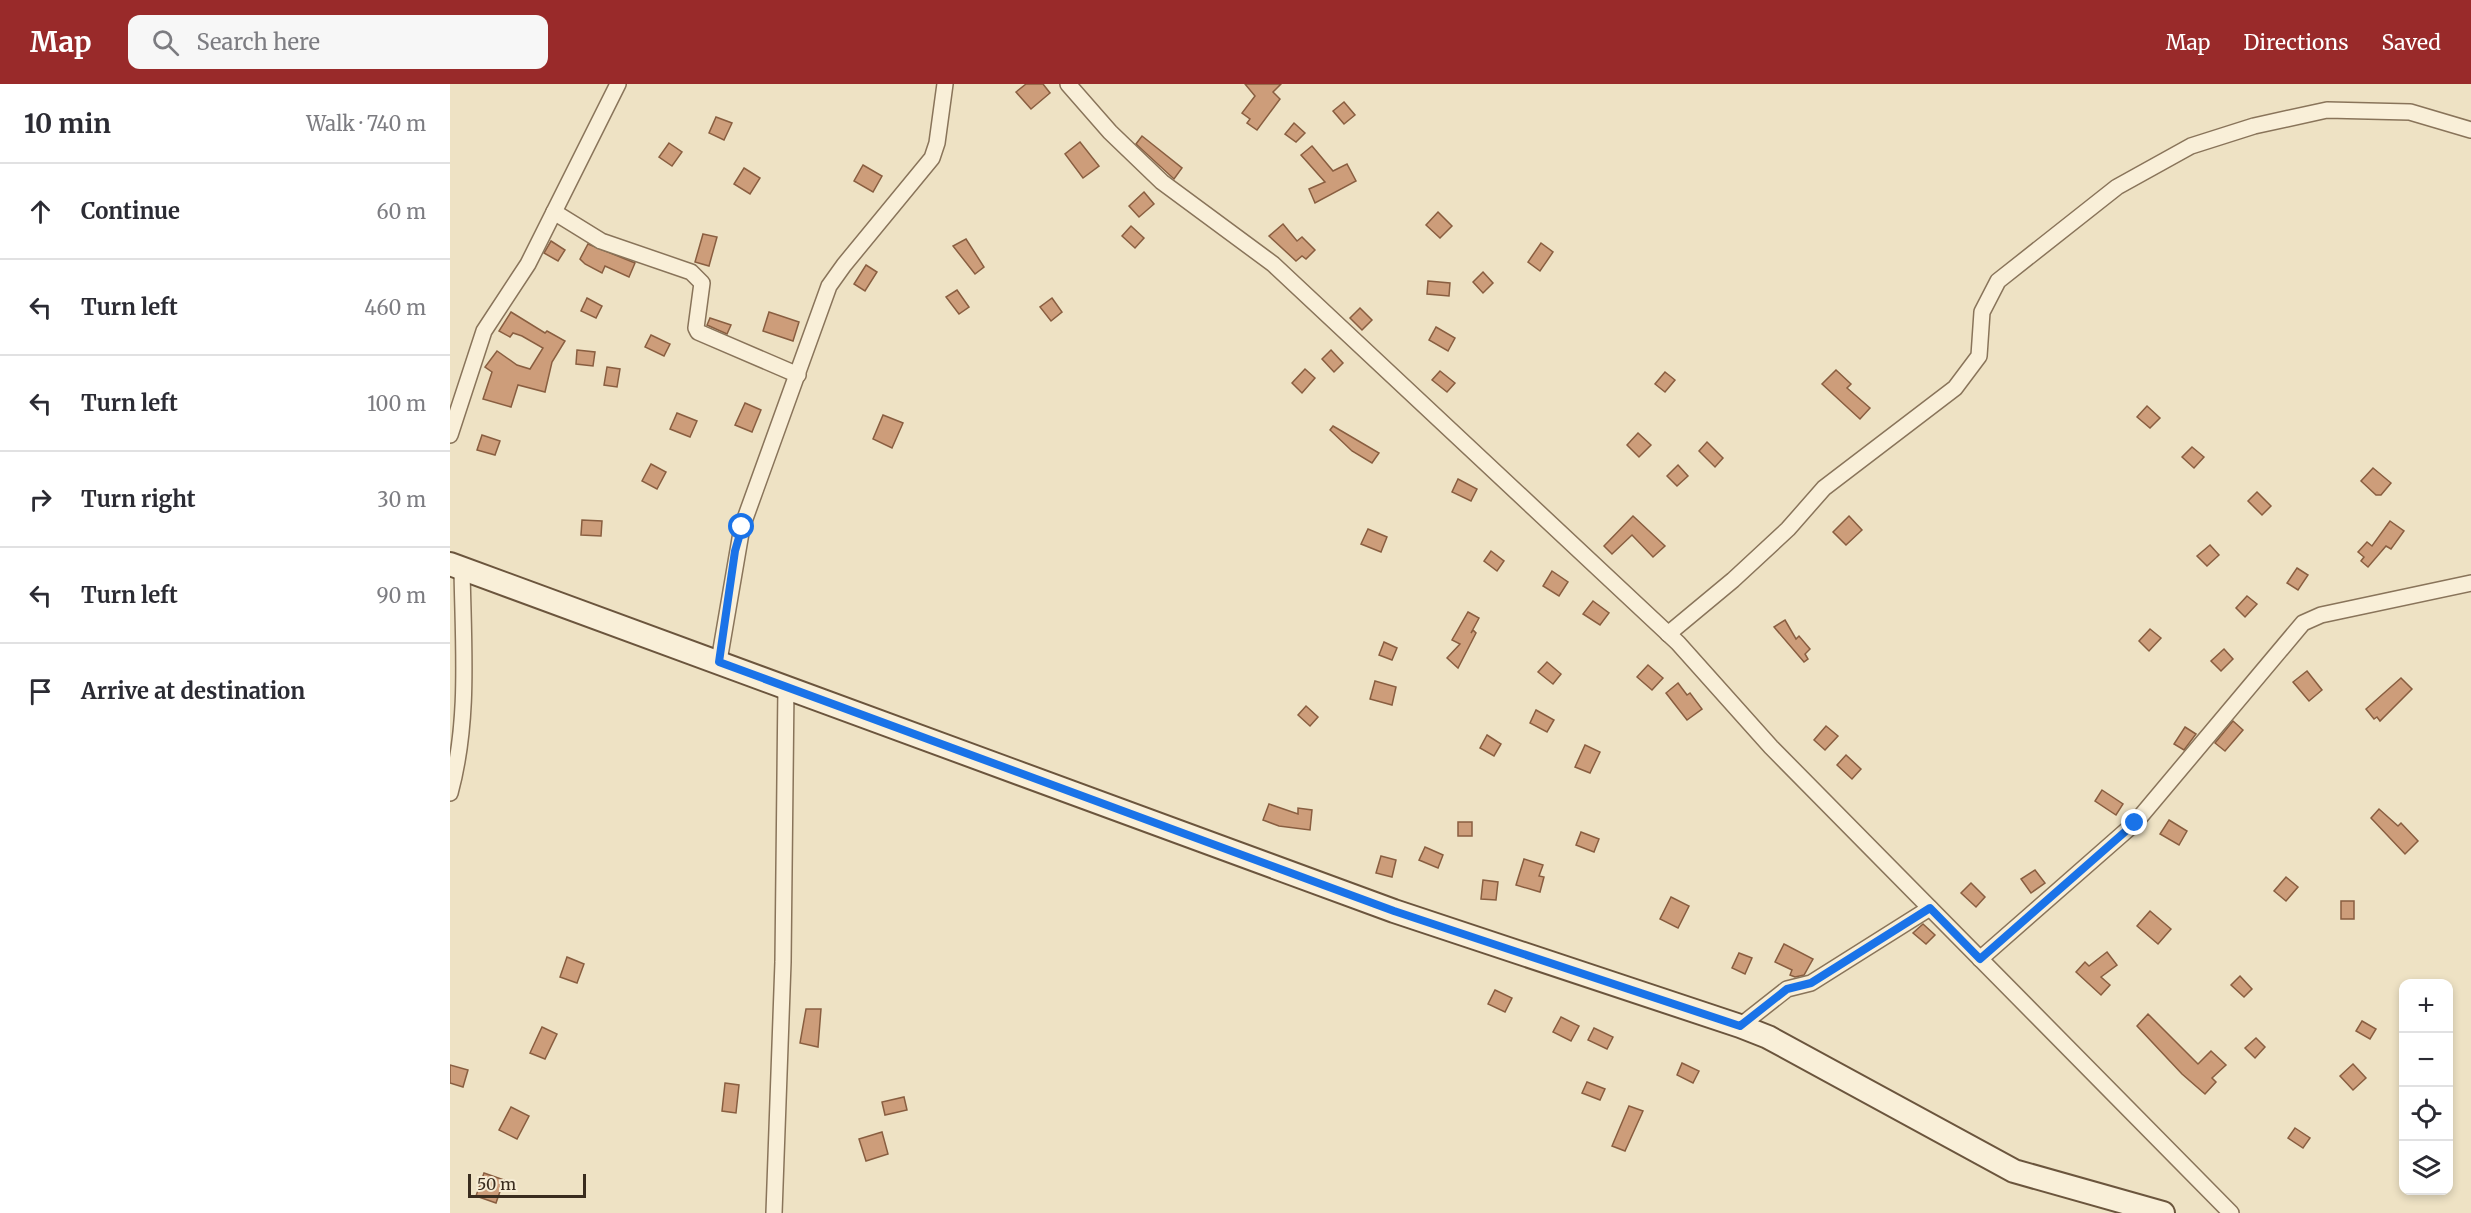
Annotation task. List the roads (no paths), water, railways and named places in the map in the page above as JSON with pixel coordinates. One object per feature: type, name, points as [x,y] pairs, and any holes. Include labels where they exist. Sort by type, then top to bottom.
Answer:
[{"type":"street","points":[[450,435],[484,331],[528,264],[618,84]]},
{"type":"street","points":[[719,662],[735,551],[742,527],[830,286],[844,265],[932,158],[937,144],[945,84]]},
{"type":"street","points":[[1068,84],[1110,132],[1162,182],[1273,264],[1668,634],[1720,687],[1771,747],[2231,1213]]},
{"type":"street","points":[[1668,634],[1764,551],[1824,488],[1955,388],[1978,356],[1982,312],[1998,281],[2117,187],[2191,146],[2254,126],[2327,110],[2410,112],[2471,130]]},
{"type":"street","points":[[554,212],[601,241],[691,272],[702,283],[696,328],[698,332],[798,375]]},
{"type":"street","points":[[450,793],[461,739],[463,713],[456,566],[1394,911],[1740,1026],[1768,1037],[2014,1171],[2163,1213]]},
{"type":"street","points":[[1980,959],[2135,823],[2303,623],[2321,615],[2471,583]]},
{"type":"street","points":[[774,1213],[783,962],[786,686]]},
{"type":"street","points":[[1740,1026],[1787,989],[1811,983],[1930,908]]}]
